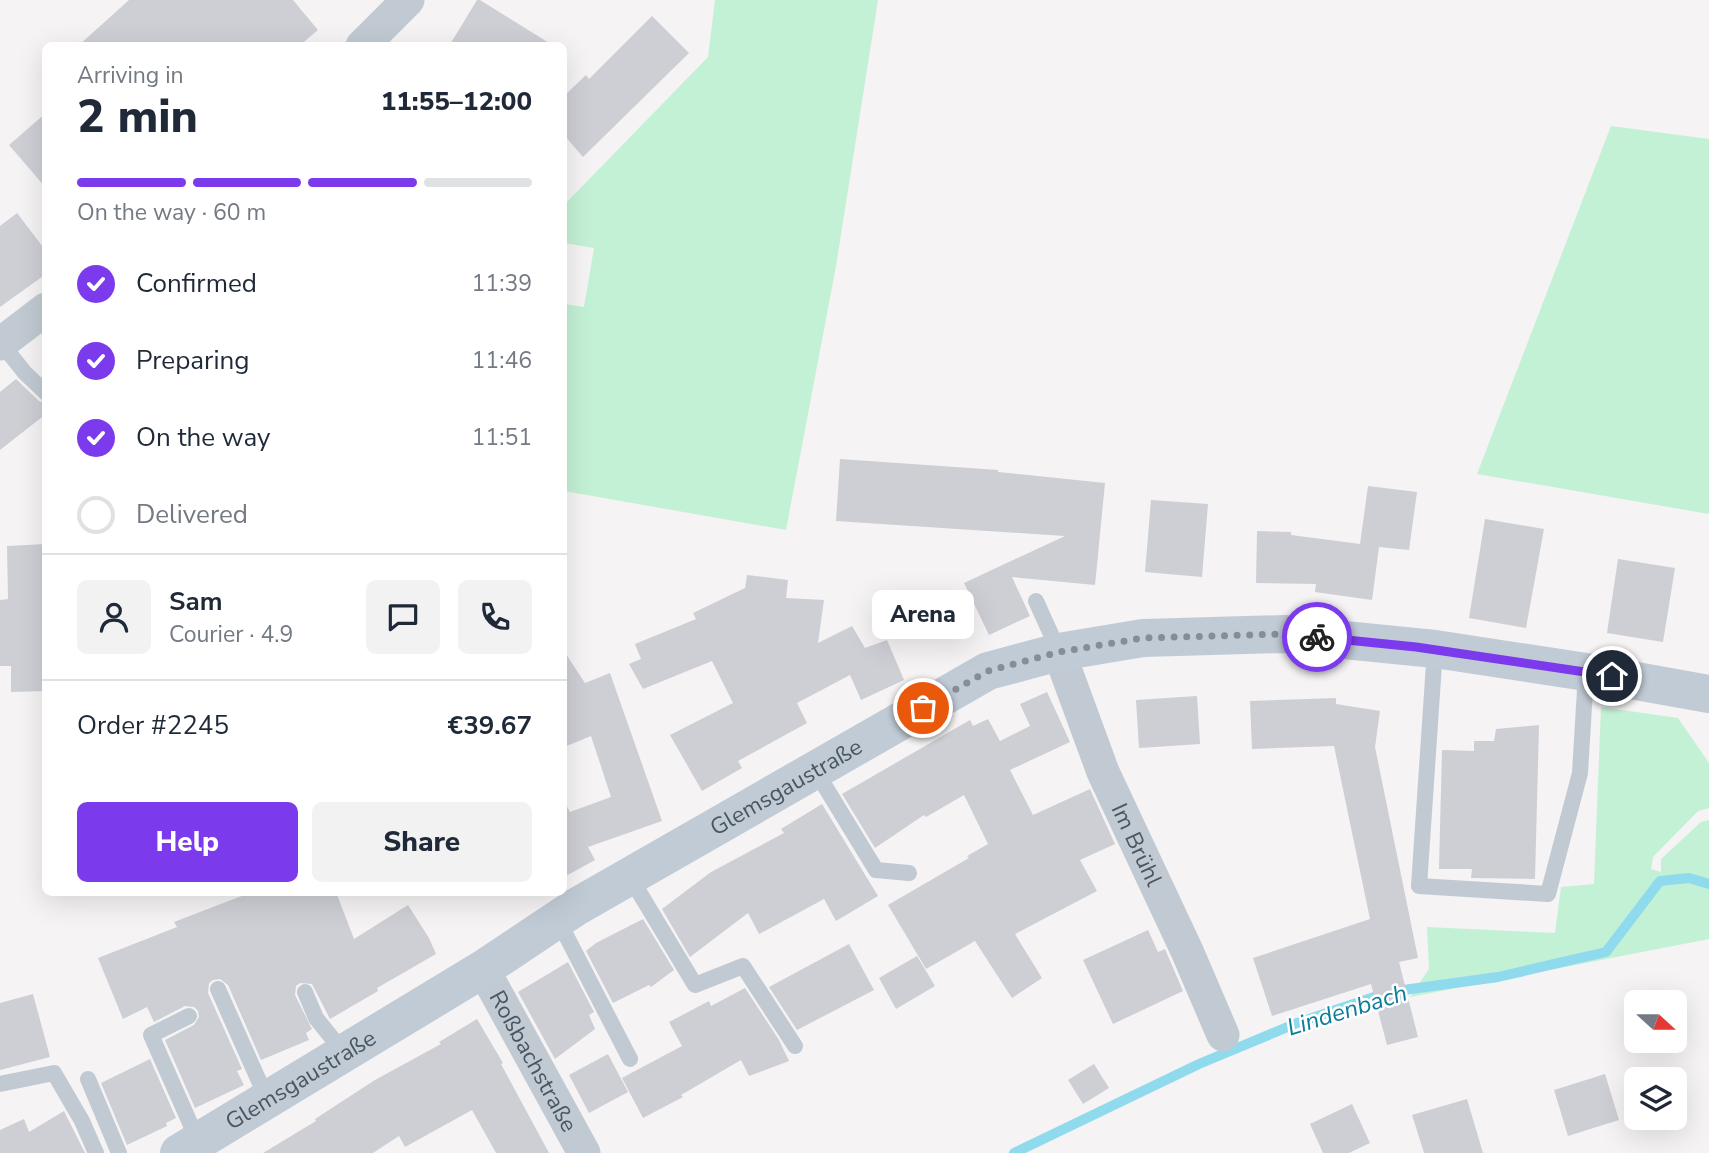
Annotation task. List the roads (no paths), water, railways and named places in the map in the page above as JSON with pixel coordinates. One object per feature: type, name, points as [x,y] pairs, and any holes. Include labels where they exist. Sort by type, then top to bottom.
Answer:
[{"type":"main road","name":"Glemsgaustraße","points":[[188,1147],[630,877],[988,671],[1059,652],[1143,638],[1284,634],[1435,649],[1709,694]]},
{"type":"street","points":[[366,42],[408,0]]},
{"type":"street","points":[[1,343],[42,312]]},
{"type":"street","name":"Im Brühl","points":[[1059,652],[1103,772],[1187,951],[1223,1035]]},
{"type":"street","name":"Roßbachstraße","points":[[483,969],[584,1153]]},
{"type":"lane","points":[[1,343],[42,389]]},
{"type":"lane","points":[[1036,601],[1059,652]]},
{"type":"lane","points":[[1435,649],[1419,886],[1548,894],[1580,773],[1586,672]]},
{"type":"lane","points":[[815,770],[876,870],[909,873]]},
{"type":"lane","points":[[630,877],[695,985],[743,966],[795,1046]]},
{"type":"lane","points":[[558,920],[630,1059]]},
{"type":"lane","points":[[218,989],[267,1099]]},
{"type":"lane","points":[[305,992],[316,1018],[344,1053]]},
{"type":"lane","points":[[188,1147],[151,1035],[189,1016]]},
{"type":"lane","points":[[0,1084],[54,1073],[82,1121],[96,1153]]},
{"type":"lane","points":[[88,1079],[119,1153]]},
{"type":"waterway","name":"Lindenbach","points":[[1014,1153],[1199,1064],[1297,1023],[1389,992],[1498,977],[1606,952],[1660,881],[1689,878],[1709,884]]},
{"type":"place","name":"Arena","points":[[923,708]]}]
